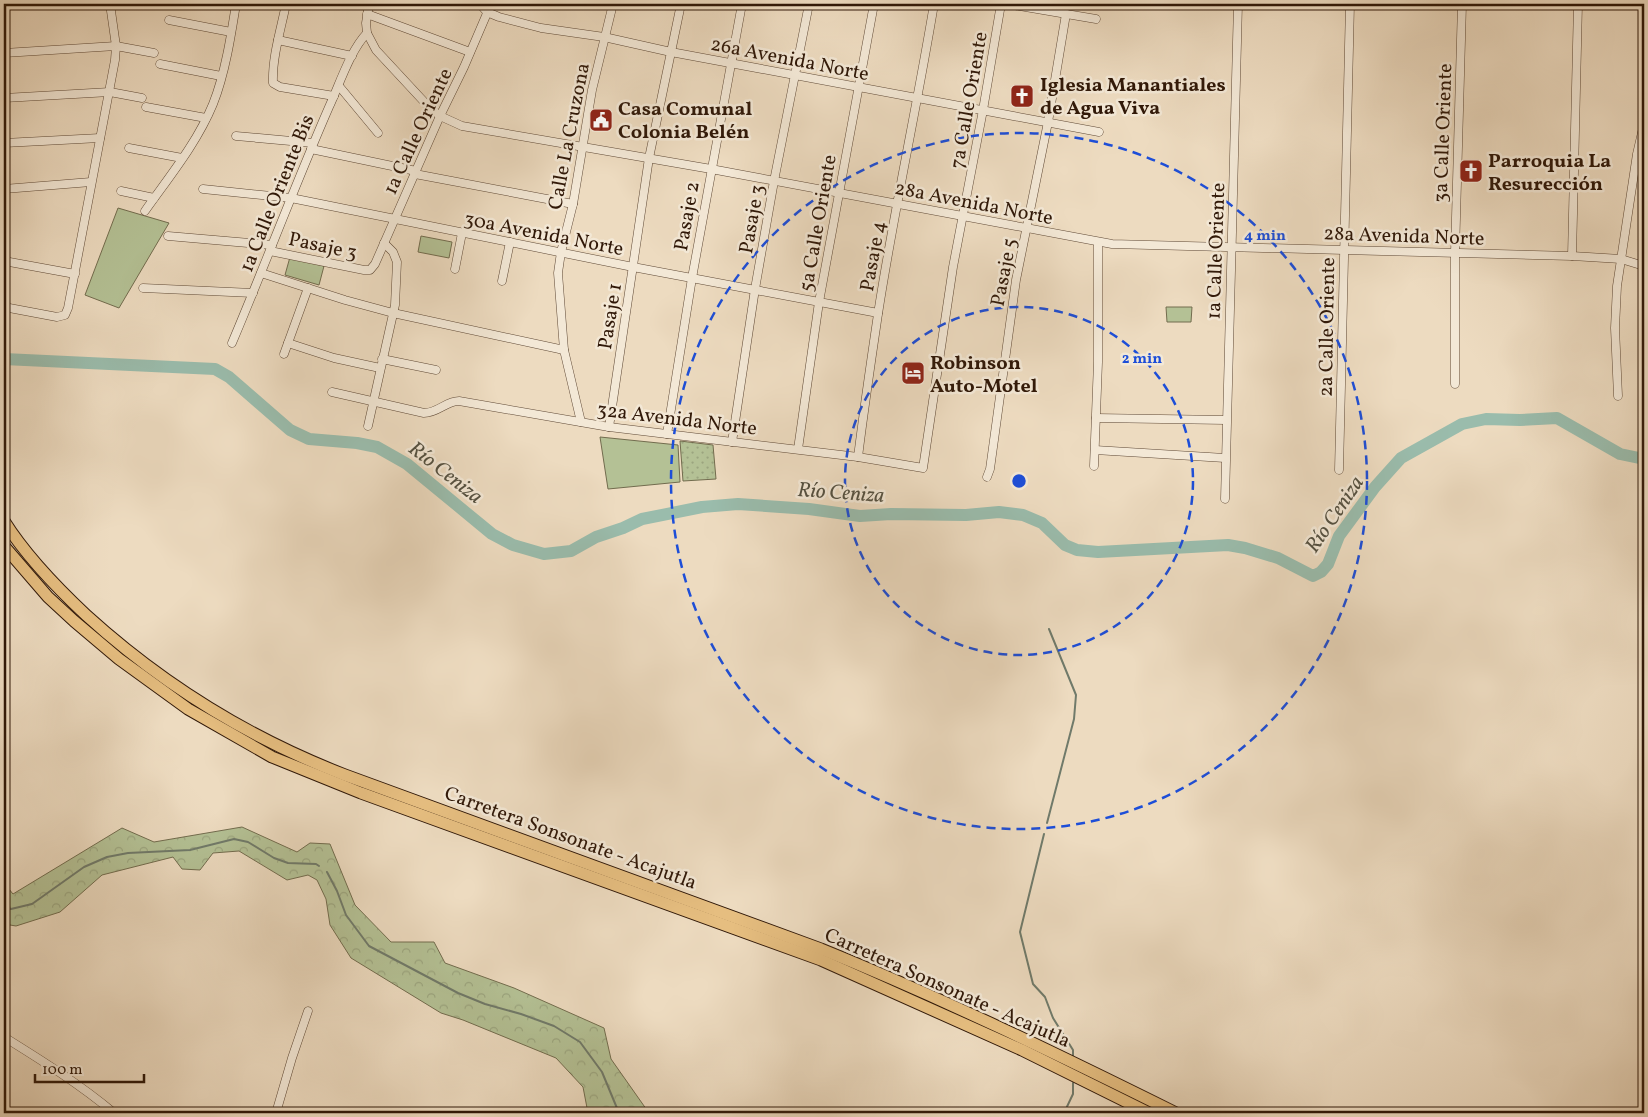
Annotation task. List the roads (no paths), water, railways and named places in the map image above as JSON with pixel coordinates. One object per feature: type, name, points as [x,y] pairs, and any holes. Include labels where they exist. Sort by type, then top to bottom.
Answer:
[{"type":"highway","name":"Carretera Sonsonate - Acajutla","points":[[4,521],[23,549],[56,586],[122,647],[170,683],[238,726],[337,772],[821,948],[968,1013],[1176,1113]]},
{"type":"highway","points":[[4,546],[48,597],[100,644],[152,684],[213,724],[272,757],[320,778],[821,960],[1022,1050],[1150,1113]]},
{"type":"street","points":[[4,307],[57,317],[65,315],[68,308],[110,92],[116,46],[110,4]]},
{"type":"street","points":[[145,211],[182,158],[206,118],[217,94],[236,4]]},
{"type":"street","points":[[286,4],[278,40],[273,83],[280,87],[334,96]]},
{"type":"street","points":[[367,33],[369,4]]},
{"type":"street","points":[[480,4],[489,8]]},
{"type":"street","name":"Calle La Cruzona","points":[[581,422],[564,350],[558,284],[561,252],[573,204],[592,90],[613,4]]},
{"type":"street","name":"Pasaje 1","points":[[609,427],[649,158],[681,4]]},
{"type":"street","name":"Pasaje 2","points":[[667,434],[711,169],[742,4]]},
{"type":"street","name":"Pasaje 3","points":[[732,442],[755,289],[809,4]]},
{"type":"street","name":"5a Calle Oriente","points":[[798,449],[819,302],[874,4]]},
{"type":"street","name":"Pasaje 4","points":[[858,457],[878,313],[934,4]]},
{"type":"street","name":"7a Calle Oriente","points":[[923,468],[952,267],[983,110],[1001,4]]},
{"type":"street","points":[[1007,4],[1096,19]]},
{"type":"street","name":"1a Calle Oriente","points":[[1225,499],[1238,4]]},
{"type":"street","name":"2a Calle Oriente","points":[[1339,470],[1350,4]]},
{"type":"street","name":"3a Calle Oriente","points":[[1455,384],[1454,253],[1462,4]]},
{"type":"street","points":[[1572,256],[1578,4]]},
{"type":"street","name":"26a Avenida Norte","points":[[489,8],[499,17],[541,28],[604,37],[859,88],[1099,132]]},
{"type":"street","name":"1a Calle Oriente","points":[[370,270],[375,264],[489,8]]},
{"type":"street","points":[[367,14],[470,52]]},
{"type":"street","name":"Pasaje 5","points":[[987,477],[990,469],[1016,280],[1048,122],[1066,14]]},
{"type":"street","points":[[169,20],[231,32]]},
{"type":"street","name":"28a Avenida Norte","points":[[367,33],[376,50],[440,116],[462,126],[898,203],[1098,242],[1232,248],[1343,249],[1572,256],[1622,259],[1644,266]]},
{"type":"street","name":"1a Calle Oriente Bis","points":[[232,343],[312,146],[352,56],[360,40],[367,33]]},
{"type":"street","points":[[278,40],[352,56]]},
{"type":"street","points":[[4,53],[116,46],[154,53]]},
{"type":"street","points":[[160,64],[221,76]]},
{"type":"street","points":[[339,86],[378,133]]},
{"type":"street","points":[[4,98],[110,92],[142,98]]},
{"type":"street","points":[[146,107],[206,118]]},
{"type":"street","points":[[1618,396],[1615,328],[1618,286],[1641,155],[1644,124]]},
{"type":"street","points":[[236,136],[312,146],[416,172],[573,204]]},
{"type":"street","points":[[4,143],[100,138]]},
{"type":"street","points":[[129,148],[182,158]]},
{"type":"street","points":[[4,189],[91,182]]},
{"type":"street","name":"30a Avenida Norte","points":[[204,189],[291,198],[633,267],[878,313]]},
{"type":"street","points":[[121,191],[154,198]]},
{"type":"street","points":[[455,269],[462,233]]},
{"type":"street","name":"Pasaje 3","points":[[168,236],[271,248],[370,270]]},
{"type":"street","points":[[502,281],[510,242]]},
{"type":"street","points":[[1094,466],[1098,242]]},
{"type":"street","points":[[368,426],[393,313],[397,262],[393,252],[384,243]]},
{"type":"street","points":[[4,261],[75,274]]},
{"type":"street","points":[[261,273],[344,300],[393,313],[564,350]]},
{"type":"street","points":[[143,288],[253,294]]},
{"type":"street","points":[[284,354],[308,288]]},
{"type":"street","points":[[288,343],[334,358],[380,368]]},
{"type":"street","points":[[382,359],[436,370]]},
{"type":"street","points":[[332,392],[373,402]]},
{"type":"street","name":"32a Avenida Norte","points":[[373,402],[430,413],[447,403],[459,401],[609,427],[798,449],[923,468]]},
{"type":"street","points":[[1096,418],[1226,420]]},
{"type":"street","points":[[1095,450],[1225,458]]},
{"type":"street","points":[[276,1113],[308,1012]]},
{"type":"street","points":[[4,1037],[41,1060],[114,1113]]},
{"type":"waterway","name":"Río Ceniza","points":[[4,359],[215,369],[229,377],[290,430],[309,439],[357,443],[377,447],[407,464],[492,534],[513,545],[544,554],[571,551],[596,537],[642,519],[702,507],[738,504],[809,509],[860,516],[891,514],[966,515],[999,512],[1023,515],[1042,523],[1065,545],[1077,550],[1098,552],[1228,545],[1278,558],[1313,576],[1321,572],[1328,564],[1339,536],[1375,487],[1401,458],[1462,424],[1486,419],[1557,418],[1620,454],[1644,459]]},
{"type":"waterway","points":[[1047,823],[1074,719],[1076,695],[1049,629]]},
{"type":"waterway","points":[[1044,834],[1020,932],[1033,984],[1045,997],[1053,1018],[1073,1050],[1073,1056]]},
{"type":"waterway","points":[[4,906],[11,909],[32,904],[84,867],[107,857],[128,853],[190,850],[234,839],[248,842],[274,858],[288,863],[316,864],[319,866]]},
{"type":"waterway","points":[[327,872],[346,915],[369,946],[458,993],[485,1004],[554,1026],[580,1042],[602,1072],[619,1113]]},
{"type":"waterway","points":[[1064,1113],[1073,1094],[1073,1083]]},
{"type":"place","name":"Iglesia Manantiales de Agua Viva","points":[[1022,96]]},
{"type":"place","name":"Casa Comunal Colonia Belén","points":[[601,120]]},
{"type":"place","name":"Parroquia La Resurección","points":[[1471,171]]},
{"type":"place","name":"Robinson Auto-Motel","points":[[913,373]]}]
